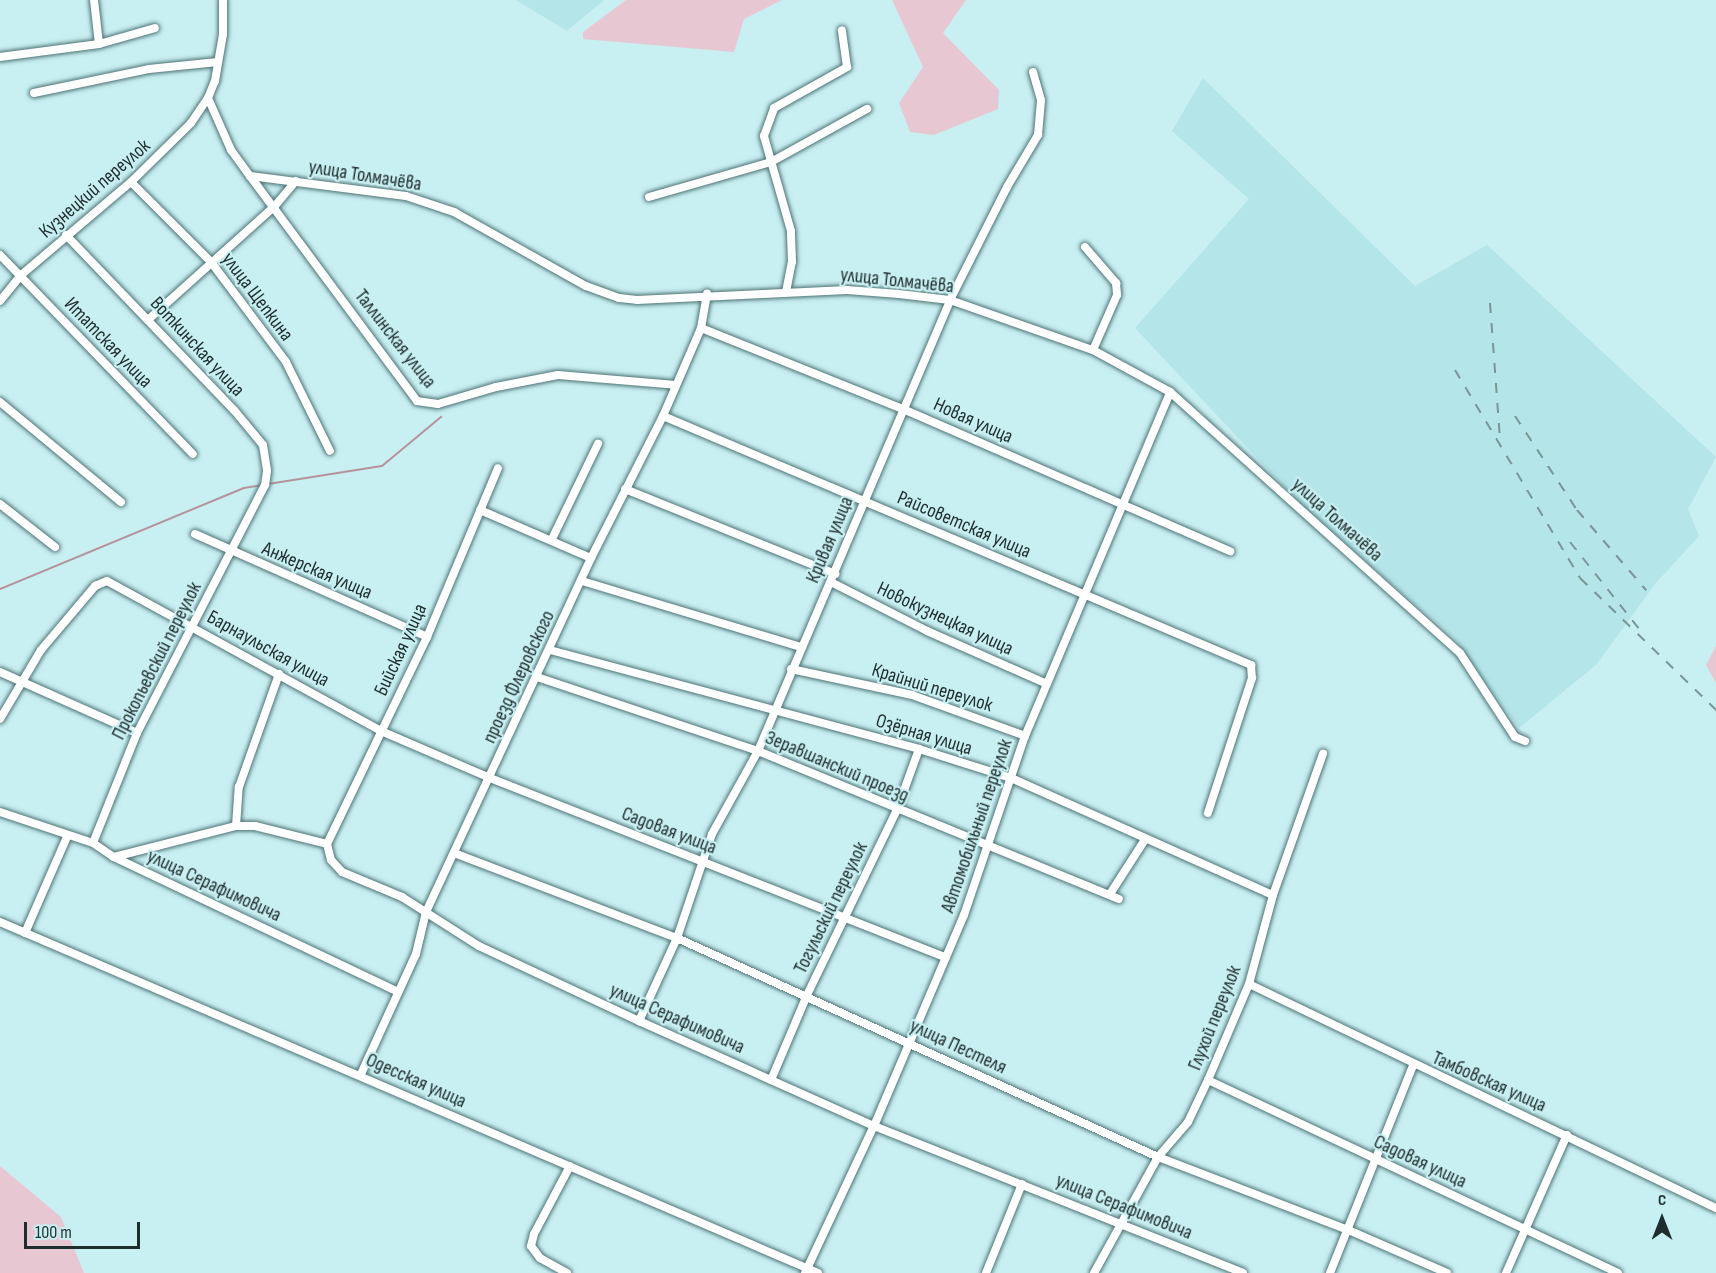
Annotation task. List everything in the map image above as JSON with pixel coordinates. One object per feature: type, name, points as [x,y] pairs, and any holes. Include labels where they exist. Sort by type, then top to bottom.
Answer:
[{"type":"street","points":[[94,0],[99,44]]},
{"type":"street","name":"Кузнецкий переулок","points":[[0,302],[20,276],[131,182],[191,123],[208,98],[218,62],[223,0]]},
{"type":"street","points":[[0,57],[99,44],[155,28]]},
{"type":"street","points":[[786,292],[793,246],[764,136],[774,108],[847,66],[842,30]]},
{"type":"street","points":[[34,93],[149,69],[218,62]]},
{"type":"street","name":"Кривая улица","points":[[639,1022],[677,938],[726,804],[758,751],[950,300],[1007,187],[1038,135],[1041,100],[1033,72]]},
{"type":"street","points":[[208,98],[231,150],[250,176]]},
{"type":"street","points":[[649,197],[771,162],[867,109]]},
{"type":"street","name":"улица Толмачёва","points":[[250,176],[406,196],[454,212],[586,286],[619,298],[637,300],[707,294],[847,290],[950,300],[1093,350],[1170,392],[1460,653],[1515,737],[1526,741]]},
{"type":"street","name":"Таллинская улица","points":[[250,176],[417,401],[438,404],[496,387],[558,375],[676,385]]},
{"type":"street","name":"улица Щепкина","points":[[131,182],[211,262],[286,362],[330,451]]},
{"type":"street","points":[[149,319],[274,207],[296,182]]},
{"type":"street","name":"Воткинская улица","points":[[66,235],[149,319],[263,445],[266,483],[258,498]]},
{"type":"street","points":[[1085,247],[1116,283],[1117,295],[1093,350]]},
{"type":"street","name":"Итатская улица","points":[[0,255],[193,454]]},
{"type":"street","name":"проезд Флеровского","points":[[361,1074],[416,954],[426,912],[591,558],[663,416],[701,328],[707,294]]},
{"type":"street","name":"Новая улица","points":[[701,328],[903,409],[1230,551]]},
{"type":"street","name":"Автомобильный переулок","points":[[806,1271],[874,1126],[946,958],[1025,736],[1170,392]]},
{"type":"street","points":[[0,402],[121,502]]},
{"type":"street","name":"Райсоветская улица","points":[[663,416],[1251,665],[1252,678],[1208,813]]},
{"type":"street","points":[[552,539],[598,444]]},
{"type":"street","name":"Бийская улица","points":[[327,844],[427,637],[498,468]]},
{"type":"street","name":"Новокузнецкая улица","points":[[625,489],[833,578],[927,631],[1047,684]]},
{"type":"street","name":"Прокопьевский переулок","points":[[93,843],[137,733],[195,627],[229,550],[258,498]]},
{"type":"street","points":[[0,504],[55,547]]},
{"type":"street","points":[[480,510],[552,539],[591,558]]},
{"type":"street","name":"Анжерская улица","points":[[195,534],[427,637]]},
{"type":"street","name":"Барнаульская улица","points":[[21,681],[41,650],[95,586],[107,581],[381,730]]},
{"type":"street","points":[[582,581],[801,647]]},
{"type":"street","name":"Озёрная улица","points":[[550,650],[919,749],[1011,778],[1144,841],[1273,895]]},
{"type":"street","name":"Крайний переулок","points":[[792,669],[912,695],[1025,736]]},
{"type":"street","points":[[0,672],[137,733]]},
{"type":"street","points":[[236,826],[239,787],[279,674]]},
{"type":"street","name":"Зеравшанский проезд","points":[[537,677],[758,751],[897,810],[1119,899]]},
{"type":"street","points":[[0,719],[21,681]]},
{"type":"street","name":"Садовая улица","points":[[381,730],[490,778],[846,916],[946,958]]},
{"type":"street","name":"Тогульский переулок","points":[[771,1080],[807,995],[897,810],[919,749]]},
{"type":"street","name":"Глухой переулок","points":[[1094,1273],[1158,1157],[1188,1122],[1208,1080],[1250,984],[1273,895],[1323,754]]},
{"type":"street","name":"улица Серафимовича","points":[[0,813],[67,837],[93,843],[114,856],[398,992]]},
{"type":"street","name":"улица Серафимовича","points":[[114,856],[236,826],[255,826],[327,844],[331,860],[342,872],[402,897],[479,945],[639,1022],[874,1126],[1243,1273]]},
{"type":"street","points":[[25,933],[67,837]]},
{"type":"street","points":[[1110,894],[1144,841]]},
{"type":"street","name":"улица Пестеля","points":[[454,852],[677,938],[807,995],[1158,1157],[1346,1229],[1448,1273]]},
{"type":"street","name":"Одесская улица","points":[[0,922],[361,1074],[806,1271],[818,1273]]},
{"type":"street","name":"Тамбовская улица","points":[[1250,984],[1413,1066],[1567,1135],[1716,1208]]},
{"type":"street","points":[[1330,1273],[1413,1066]]},
{"type":"street","name":"Садовая улица","points":[[1208,1080],[1618,1273]]},
{"type":"street","points":[[1506,1273],[1567,1135]]},
{"type":"street","points":[[567,1273],[540,1258],[531,1246],[534,1234],[570,1166]]},
{"type":"street","points":[[986,1273],[1022,1184]]},
{"type":"shaded area","points":[[516,0],[604,0],[567,31]]},
{"type":"shaded area","points":[[626,0],[782,0],[744,19],[734,52],[583,39],[583,32]]},
{"type":"shaded area","points":[[892,0],[966,0],[943,33],[999,90],[998,109],[934,135],[910,132],[899,103],[923,67]]},
{"type":"shaded area","points":[[1203,78],[1415,286],[1487,245],[1716,457],[1688,509],[1699,536],[1655,584],[1597,664],[1519,728],[1453,637],[1301,505],[1135,328],[1249,199],[1172,131]]},
{"type":"shaded area","points":[[1716,646],[1716,683],[1706,665]]},
{"type":"shaded area","points":[[0,1166],[61,1217],[84,1273],[0,1273]]},
{"type":"waterway","points":[[268,484],[382,466],[441,417]]},
{"type":"waterway","points":[[0,589],[244,488],[262,485]]},
{"type":"railway","points":[[1490,303],[1500,440]]},
{"type":"railway","points":[[1455,370],[1580,578],[1716,710]]},
{"type":"railway","points":[[1515,416],[1577,510],[1646,590]]},
{"type":"railway","points":[[1570,542],[1640,630]]}]
